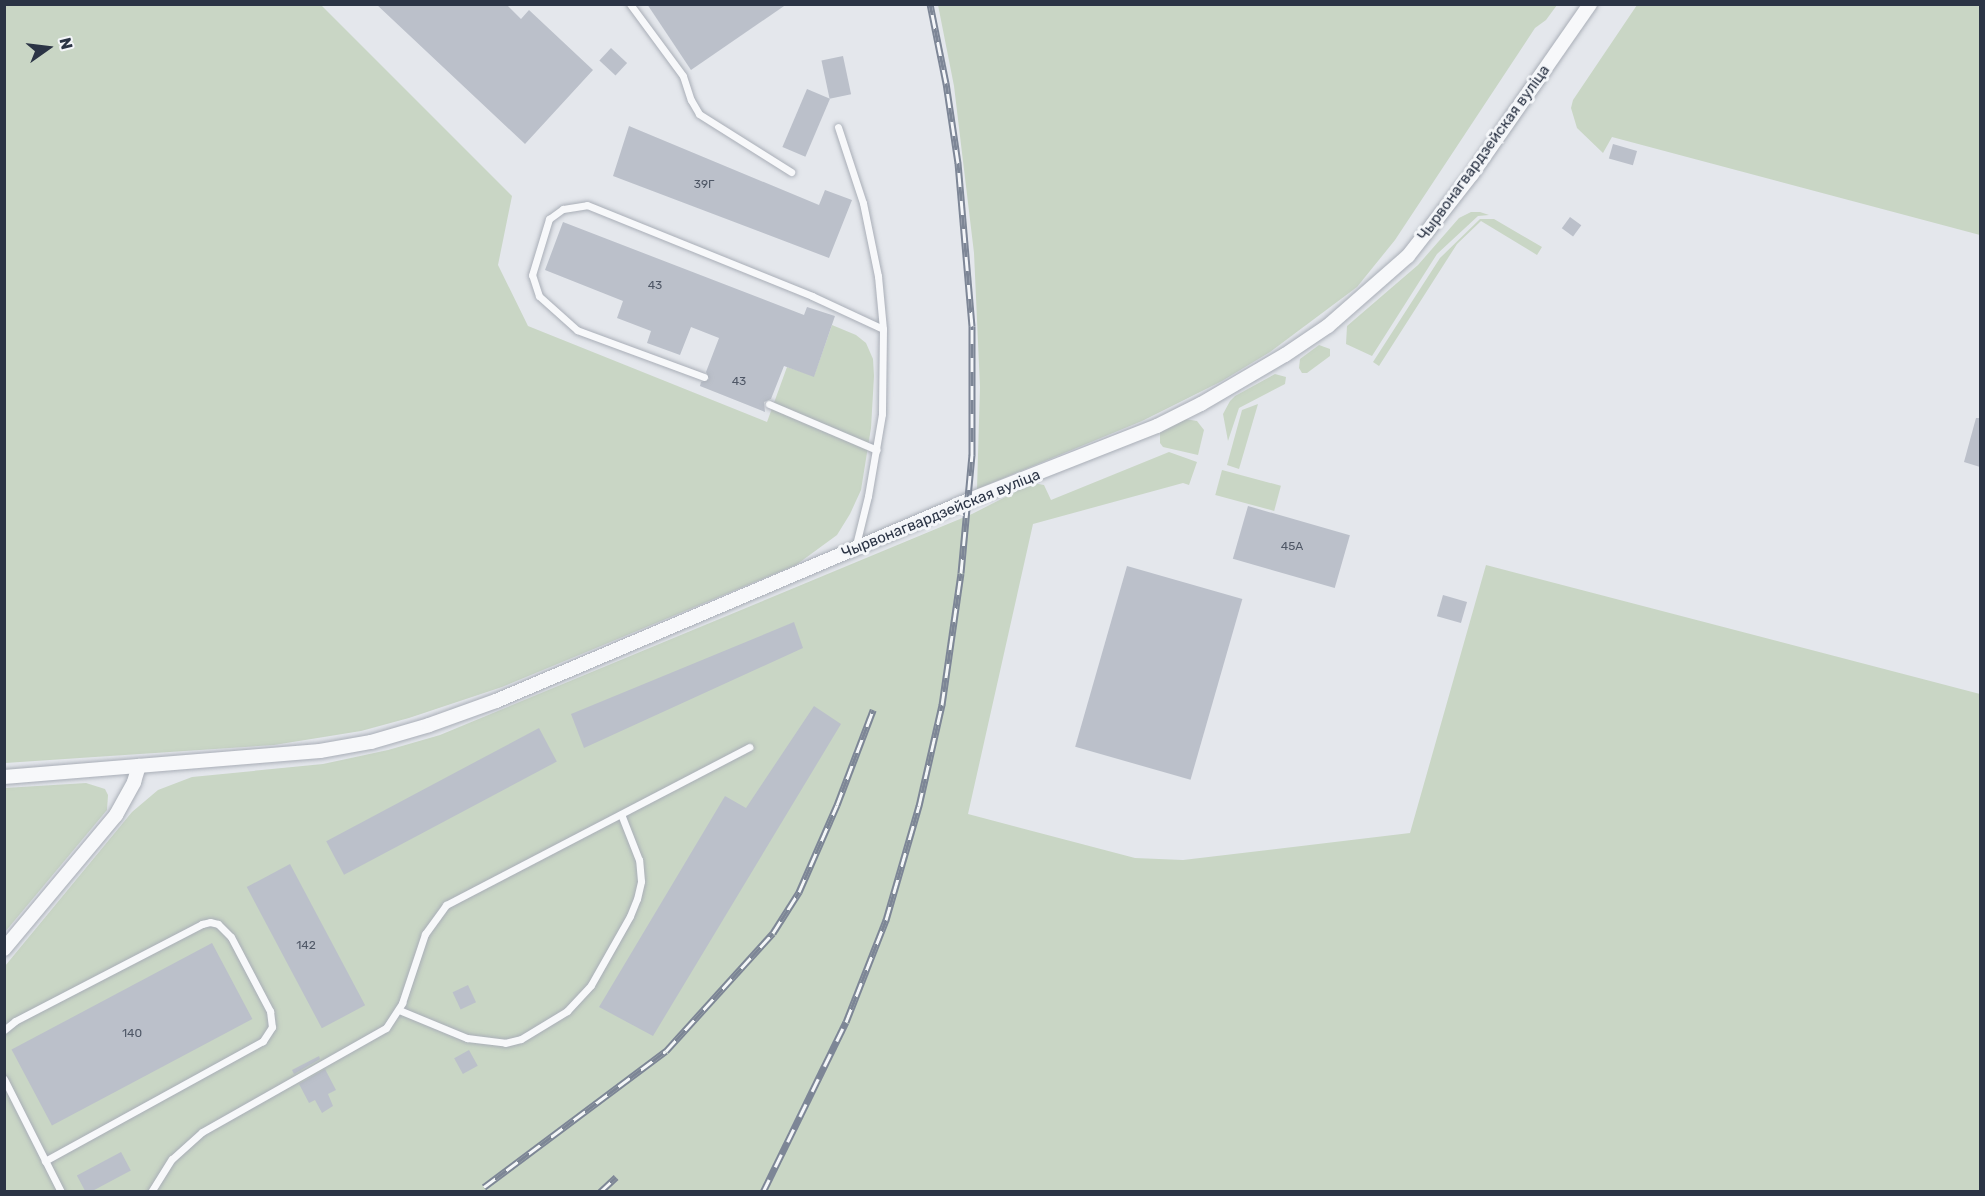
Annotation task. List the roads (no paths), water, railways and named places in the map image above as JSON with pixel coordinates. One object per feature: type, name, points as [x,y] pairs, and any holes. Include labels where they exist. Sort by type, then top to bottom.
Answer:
[{"type":"street","name":"Чырвонагвардзейская вуліца","points":[[4,777],[320,751],[371,742],[429,725],[496,701],[969,500],[1157,426],[1244,380],[1328,326],[1408,256],[1441,216],[1590,4]]},
{"type":"street","points":[[4,949],[116,815],[134,782],[139,766]]},
{"type":"lane","points":[[630,4],[683,76],[691,100],[699,114],[790,172]]},
{"type":"lane","points":[[838,127],[867,224],[878,276],[883,329],[882,414],[877,450],[855,549]]},
{"type":"lane","points":[[704,377],[577,330],[539,296],[532,275],[549,219],[563,209],[587,205],[812,296],[883,329]]},
{"type":"lane","points":[[769,404],[877,450]]},
{"type":"lane","points":[[151,1191],[172,1159],[201,1132],[386,1028],[399,1010],[425,934],[446,905],[749,747]]},
{"type":"lane","points":[[399,1010],[467,1038],[505,1042],[520,1039],[567,1011],[591,985],[630,916],[637,899],[640,881],[639,860],[621,814]]},
{"type":"lane","points":[[4,1030],[15,1021],[202,924],[210,922],[218,924],[231,937],[270,1011],[272,1028],[263,1041],[45,1161]]},
{"type":"lane","points":[[4,1079],[62,1191]]},
{"type":"railway","points":[[763,1192],[846,1022],[886,920],[919,806],[942,705],[961,573],[972,455],[972,326],[958,163],[946,83],[930,4]]},
{"type":"railway","points":[[484,1187],[666,1051],[773,933],[799,892],[837,805],[873,710]]},
{"type":"railway","points":[[600,1192],[616,1177]]}]
